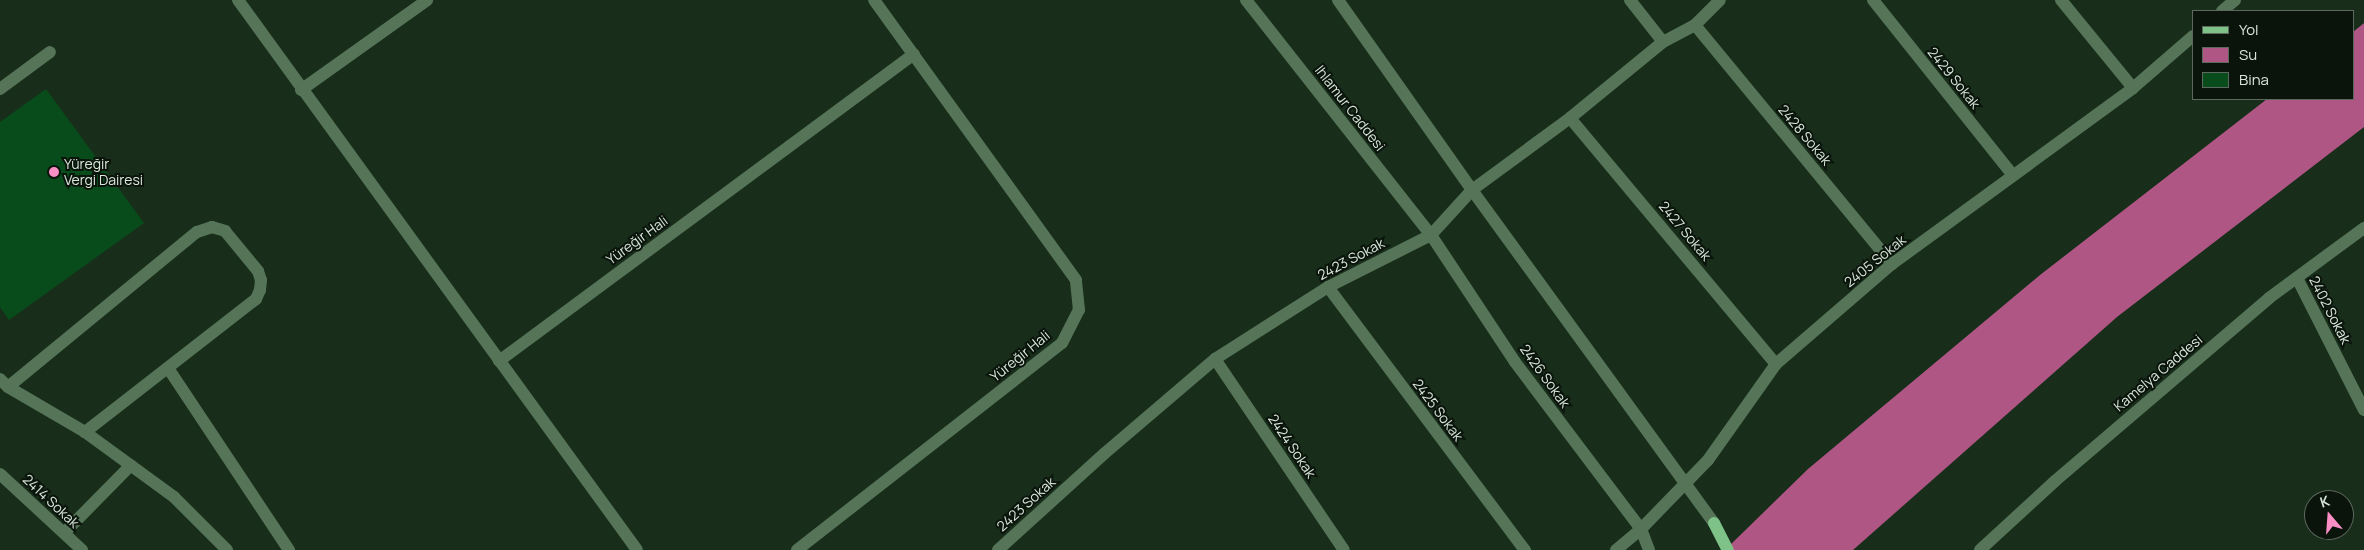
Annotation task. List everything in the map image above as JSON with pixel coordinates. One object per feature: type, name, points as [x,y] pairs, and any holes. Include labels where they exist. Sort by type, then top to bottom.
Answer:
[{"type":"main road","points":[[1714,523],[1728,550]]},
{"type":"street","points":[[238,0],[301,90],[637,550]]},
{"type":"street","points":[[301,90],[427,0]]},
{"type":"street","name":"Yüreğir Hali","points":[[796,550],[1062,343],[1079,310],[1076,280],[874,0]]},
{"type":"street","name":"Ihlamur Caddesi","points":[[1246,0],[1431,235]]},
{"type":"street","points":[[1338,0],[1684,485],[1714,523]]},
{"type":"street","points":[[1630,0],[1663,42]]},
{"type":"street","name":"2423 Sokak","points":[[998,550],[1105,453],[1215,359],[1328,287],[1431,235],[1472,190],[1570,118],[1663,42],[1695,25],[1720,0]]},
{"type":"street","name":"2429 Sokak","points":[[1873,0],[2012,174]]},
{"type":"street","points":[[2061,0],[2133,88]]},
{"type":"street","points":[[2223,10],[2235,0]]},
{"type":"street","name":"2428 Sokak","points":[[1695,25],[1892,264]]},
{"type":"street","name":"2405 Sokak","points":[[1616,550],[1641,530],[1708,460],[1776,364],[1892,264],[2012,174],[2133,88],[2192,37]]},
{"type":"street","points":[[0,89],[50,52]]},
{"type":"street","name":"Yüreğir Hali","points":[[499,361],[914,54]]},
{"type":"street","name":"2427 Sokak","points":[[1570,118],[1776,364]]},
{"type":"street","points":[[85,432],[256,299],[260,290],[261,280],[258,271],[225,231],[219,228],[204,228],[198,232],[4,383],[85,432],[174,496],[227,550]]},
{"type":"street","name":"Kamelya Caddesi","points":[[1980,550],[2055,480],[2269,298],[2364,228]]},
{"type":"street","name":"2426 Sokak","points":[[1431,235],[1515,362],[1641,530],[1649,550]]},
{"type":"street","name":"2402 Sokak","points":[[2297,278],[2364,410]]},
{"type":"street","name":"2425 Sokak","points":[[1328,287],[1525,550]]},
{"type":"street","name":"2424 Sokak","points":[[1215,359],[1344,550]]},
{"type":"street","points":[[168,368],[289,550]]},
{"type":"street","points":[[64,533],[131,465]]},
{"type":"street","name":"2414 Sokak","points":[[0,474],[82,550]]},
{"type":"water","points":[[2364,23],[2364,127],[2117,317],[1853,550],[1725,550],[1808,469],[2040,275],[2266,100],[2354,100],[2354,31]]},
{"type":"building","name":"Yüreğir Vergi Dairesi","points":[[46,89],[144,223],[9,320],[0,307],[0,122]]},
{"type":"place","name":"Yüreğir Vergi Dairesi","points":[[54,172]]}]
